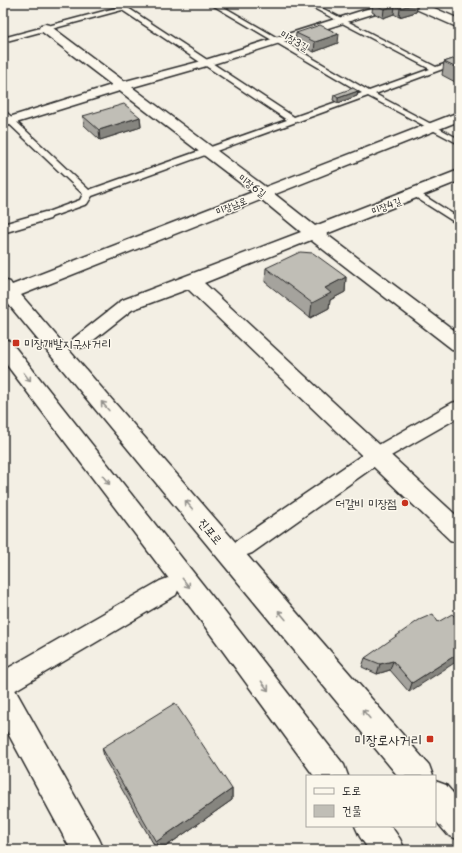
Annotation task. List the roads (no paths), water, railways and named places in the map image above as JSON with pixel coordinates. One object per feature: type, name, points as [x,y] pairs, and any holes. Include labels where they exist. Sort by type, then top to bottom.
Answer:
[{"type":"street","points":[[5,119],[206,63],[397,3]]},
{"type":"street","points":[[413,3],[459,24]]},
{"type":"street","name":"미장6길","points":[[45,28],[262,192],[313,233],[459,344]]},
{"type":"street","name":"미장남로","points":[[5,291],[459,116]]},
{"type":"street","name":"미장4길","points":[[127,305],[459,175]]},
{"type":"street","points":[[3,230],[46,216]]},
{"type":"street","points":[[190,281],[375,456],[459,533]]},
{"type":"street","name":"진포로","points":[[5,291],[417,775]]},
{"type":"street","points":[[80,342],[127,305]]},
{"type":"street","points":[[3,346],[332,775]]},
{"type":"street","points":[[244,547],[375,456],[459,408]]},
{"type":"street","points":[[3,684],[168,588]]},
{"type":"street","points":[[3,696],[88,850]]},
{"type":"street","points":[[436,797],[459,824]]},
{"type":"street","points":[[372,827],[389,850]]},
{"type":"lane","points":[[3,40],[141,3]]},
{"type":"lane","name":"미장3길","points":[[212,3],[367,93],[459,142]]},
{"type":"lane","points":[[308,3],[435,69]]},
{"type":"lane","points":[[123,8],[293,120]]},
{"type":"lane","points":[[46,216],[84,202],[88,194],[459,61]]},
{"type":"lane","points":[[5,119],[88,194]]},
{"type":"lane","points":[[415,193],[459,222]]},
{"type":"place","name":"미장개발지구사거리","points":[[16,343]]},
{"type":"place","name":"더갈비 미장점","points":[[405,503]]},
{"type":"place","name":"미장로사거리","points":[[430,739]]}]
